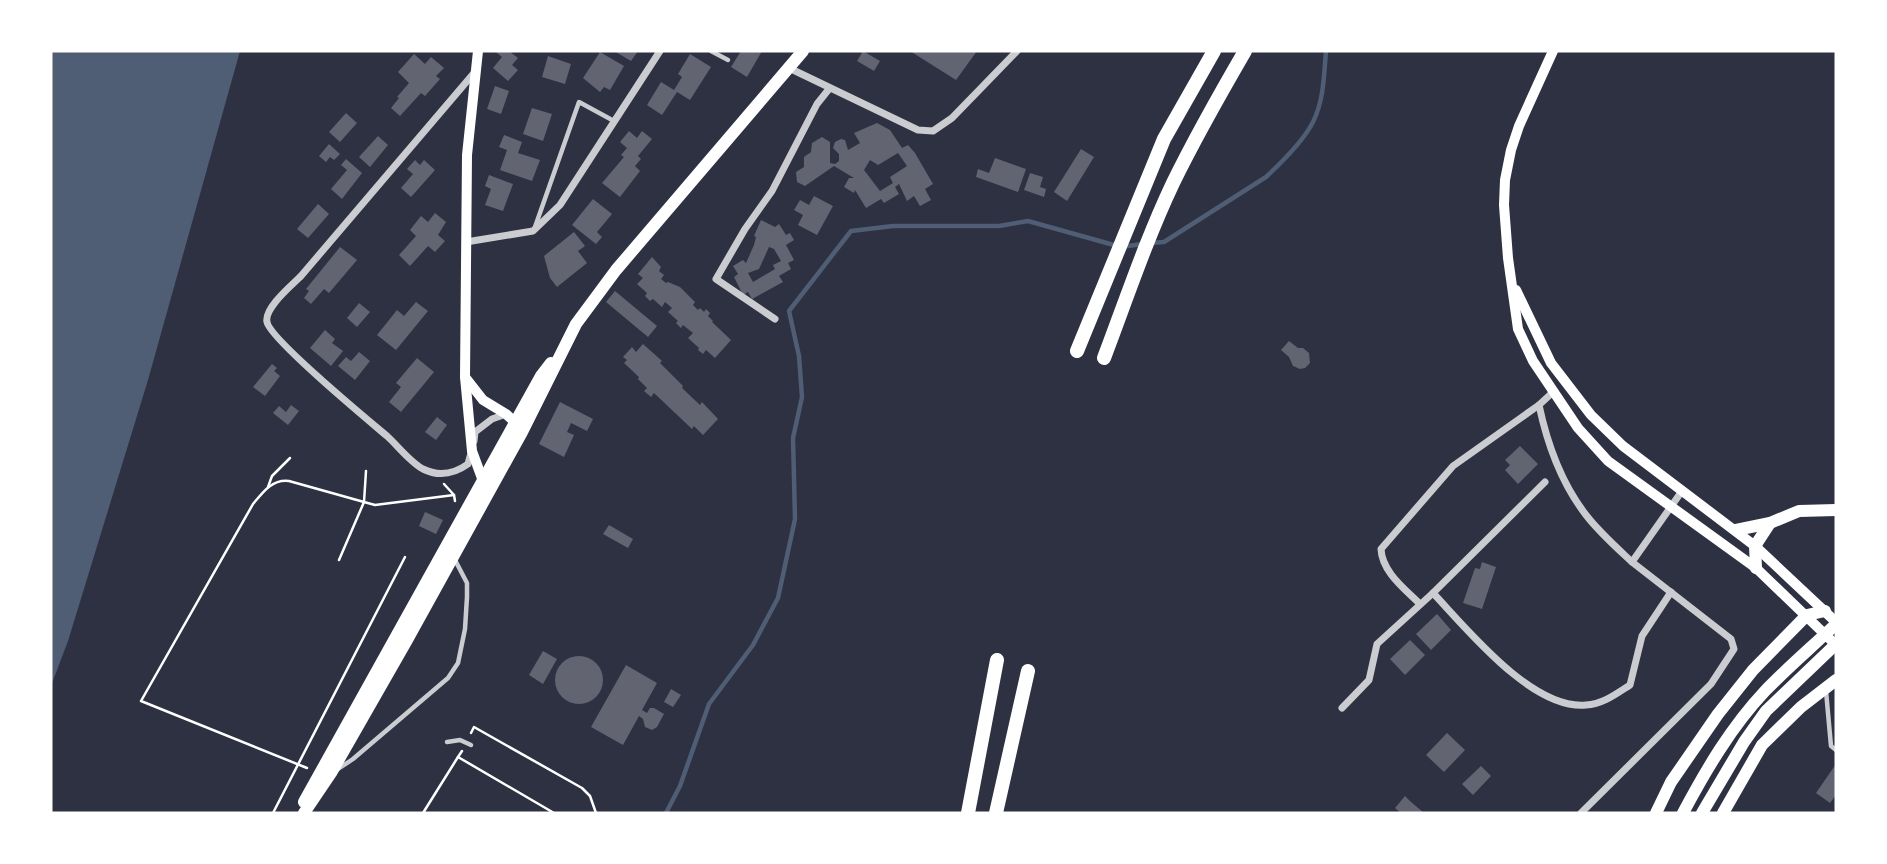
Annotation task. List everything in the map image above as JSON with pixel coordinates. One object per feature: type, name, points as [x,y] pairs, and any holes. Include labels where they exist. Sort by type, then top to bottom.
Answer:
[{"type":"highway","points":[[1077,351],[1157,155],[1188,93],[1214,51]]},
{"type":"highway","points":[[1104,358],[1173,183],[1203,123],[1245,51]]},
{"type":"highway","points":[[968,813],[998,660]]},
{"type":"highway","points":[[996,813],[1028,671]]},
{"type":"main road","points":[[478,51],[467,155],[465,377],[472,450],[483,481]]},
{"type":"main road","points":[[301,813],[368,685],[515,422],[601,287],[803,51]]},
{"type":"main road","points":[[1553,51],[1511,150],[1504,205],[1510,278],[1518,329],[1533,361],[1578,428],[1608,461],[1756,568],[1836,645],[1766,710],[1702,813]]},
{"type":"main road","points":[[1510,278],[1551,363],[1591,415],[1623,446],[1755,546],[1836,623],[1764,692],[1733,730],[1683,813]]},
{"type":"main road","points":[[465,377],[483,400],[515,422]]},
{"type":"main road","points":[[301,813],[331,773],[453,555],[515,422]]},
{"type":"main road","points":[[1736,530],[1770,523],[1799,511],[1836,510]]},
{"type":"main road","points":[[1756,568],[1755,546],[1770,523]]},
{"type":"main road","points":[[1656,813],[1671,782],[1718,714],[1753,670],[1810,619],[1825,611]]},
{"type":"main road","points":[[1723,813],[1762,744],[1791,716],[1833,683]]},
{"type":"street","points":[[466,242],[533,231],[560,205],[660,51]]},
{"type":"street","points":[[788,67],[918,130],[933,131],[952,118],[1017,51]]},
{"type":"street","points":[[474,73],[301,276],[271,307],[266,317],[267,325],[300,359],[423,468],[449,474],[458,471],[468,464],[475,432],[492,419],[515,422]]},
{"type":"street","points":[[775,320],[716,279],[745,229],[772,191],[817,104],[829,89]]},
{"type":"street","points":[[1420,604],[1386,569],[1381,558],[1381,549],[1452,466],[1552,393]]},
{"type":"street","points":[[1539,405],[1544,428],[1571,492],[1585,514],[1632,562],[1731,639],[1734,649],[1712,684],[1581,813]]},
{"type":"street","points":[[1342,708],[1369,680],[1377,645],[1545,482]]},
{"type":"street","points":[[1632,562],[1682,491]]},
{"type":"street","points":[[1433,593],[1510,673],[1553,699],[1584,706],[1605,701],[1630,685],[1642,636],[1671,592]]},
{"type":"lane","points":[[711,51],[727,60]]},
{"type":"lane","points":[[533,231],[579,102],[615,122]]},
{"type":"lane","points":[[331,773],[353,759],[442,682],[458,663],[465,629],[467,583],[457,568],[453,555]]},
{"type":"lane","points":[[1833,683],[1831,746],[1836,750]]},
{"type":"lane","points":[[447,742],[460,740],[471,745]]},
{"type":"path","points":[[268,487],[272,476],[290,458]]},
{"type":"path","points":[[339,560],[364,502],[366,471]]},
{"type":"path","points":[[433,471],[435,479],[446,484],[454,495],[456,507]]},
{"type":"path","points":[[312,769],[141,701],[253,503],[268,487],[280,480],[289,481],[375,505],[454,495]]},
{"type":"path","points":[[273,813],[405,557]]},
{"type":"path","points":[[471,733],[474,727],[582,788],[590,796],[596,813]]},
{"type":"path","points":[[423,813],[462,751]]},
{"type":"path","points":[[458,757],[554,813]]},
{"type":"water","points":[[51,51],[240,51],[148,380],[68,641],[51,686]]},
{"type":"building","points":[[497,51],[509,51],[518,58],[512,65],[518,70],[508,81],[493,68],[502,57]]},
{"type":"building","points":[[614,51],[638,51],[631,61]]},
{"type":"building","points":[[741,51],[762,51],[747,77],[731,67]]},
{"type":"building","points":[[863,51],[880,61],[874,71],[857,61]]},
{"type":"building","points":[[910,51],[977,51],[956,80]]},
{"type":"building","points":[[600,52],[624,66],[610,90],[604,87],[600,92],[583,78]]},
{"type":"building","points":[[414,54],[425,64],[431,57],[444,68],[436,76],[440,79],[425,96],[421,93],[400,116],[391,108],[409,83],[398,72]]},
{"type":"building","points":[[690,54],[711,67],[690,100],[677,92],[662,115],[647,105],[661,82],[674,90],[682,77],[678,74]]},
{"type":"building","points":[[548,56],[571,64],[565,84],[542,77]]},
{"type":"building","points":[[495,86],[509,91],[501,114],[487,109]]},
{"type":"building","points":[[532,108],[552,114],[543,141],[523,134]]},
{"type":"building","points":[[346,113],[357,123],[340,142],[329,132]]},
{"type":"building","points":[[877,123],[890,130],[902,148],[908,145],[933,184],[925,189],[931,200],[920,206],[914,196],[907,201],[899,184],[895,187],[899,194],[884,203],[881,199],[866,208],[855,190],[854,193],[844,187],[849,178],[854,178],[834,166],[805,186],[797,182],[796,172],[804,167],[804,157],[811,152],[812,143],[822,137],[830,142],[830,163],[835,164],[839,161],[839,154],[833,148],[835,142],[845,140],[848,150],[860,143],[854,133]],"holes":[[[898,153],[907,166],[890,177],[893,183],[880,191],[864,170],[870,160],[878,165]]]},
{"type":"building","points":[[629,131],[637,138],[642,131],[652,139],[638,156],[641,159],[635,166],[640,171],[620,197],[602,183],[624,157],[621,155],[627,148],[620,142]]},
{"type":"building","points":[[504,135],[522,142],[518,153],[540,160],[532,181],[500,170],[507,150],[499,147]]},
{"type":"building","points":[[378,136],[388,145],[370,167],[359,157]]},
{"type":"building","points":[[329,144],[340,154],[334,160],[330,157],[326,162],[319,156]]},
{"type":"building","points":[[1081,149],[1094,157],[1067,201],[1054,192]]},
{"type":"building","points":[[995,158],[1026,169],[1018,192],[976,177],[978,169],[989,173]]},
{"type":"building","points":[[346,159],[362,173],[342,199],[331,189],[347,170],[341,165]]},
{"type":"building","points":[[415,160],[420,165],[424,160],[435,170],[411,197],[401,188],[413,174],[407,169]]},
{"type":"building","points":[[1030,173],[1043,177],[1040,187],[1046,189],[1044,197],[1024,190]]},
{"type":"building","points":[[489,175],[513,184],[503,211],[485,205],[491,189],[485,186]]},
{"type":"building","points":[[814,196],[833,206],[817,235],[798,225],[803,215],[794,210],[800,200],[809,205]]},
{"type":"building","points":[[593,199],[612,214],[597,232],[602,237],[596,244],[572,225]]},
{"type":"building","points":[[318,204],[329,214],[308,238],[297,229]]},
{"type":"building","points":[[435,213],[446,222],[438,235],[445,241],[435,252],[428,246],[410,266],[399,255],[416,236],[410,230],[421,216],[428,222]]},
{"type":"building","points":[[761,220],[775,227],[779,224],[786,235],[790,233],[794,240],[786,245],[794,260],[788,263],[791,269],[779,276],[783,282],[752,299],[748,292],[743,295],[734,277],[738,274],[733,266],[743,260],[746,263],[754,245],[754,236]],"holes":[[[769,247],[774,249],[781,261],[773,265],[775,269],[753,282],[748,273],[759,269]]]},
{"type":"building","points":[[574,232],[585,246],[578,251],[587,263],[557,287],[550,278],[544,256]]},
{"type":"building","points":[[340,247],[357,260],[329,293],[324,289],[311,304],[304,298],[309,291],[306,289]]},
{"type":"building","points":[[652,257],[661,267],[659,271],[664,275],[661,279],[680,287],[695,302],[693,305],[698,310],[700,308],[704,312],[706,309],[712,322],[731,340],[715,358],[706,350],[703,354],[698,350],[688,338],[693,333],[683,325],[681,328],[668,312],[672,308],[665,302],[662,307],[653,299],[650,301],[645,296],[647,293],[637,284],[643,278],[638,274]]},
{"type":"building","points":[[615,291],[657,326],[648,337],[606,302]]},
{"type":"building","points":[[416,302],[428,311],[396,350],[377,335],[397,310],[404,316]]},
{"type":"building","points":[[359,303],[370,312],[357,327],[347,318]]},
{"type":"building","points":[[325,330],[335,339],[332,343],[343,351],[331,366],[310,348]]},
{"type":"building","points":[[1289,341],[1309,353],[1310,363],[1305,368],[1293,366],[1289,357],[1281,350]]},
{"type":"building","points":[[643,344],[662,361],[660,363],[682,388],[700,405],[702,402],[718,419],[703,435],[694,426],[692,429],[654,393],[651,397],[644,391],[647,388],[624,363],[627,360],[623,357],[632,347],[636,352]]},
{"type":"building","points":[[359,352],[370,361],[355,380],[338,366],[346,357],[351,361]]},
{"type":"building","points":[[417,358],[434,372],[401,412],[389,402],[401,387],[396,383]]},
{"type":"building","points":[[272,364],[277,368],[274,371],[280,376],[265,396],[253,387]]},
{"type":"building","points":[[560,402],[593,419],[587,431],[571,423],[567,432],[574,435],[564,457],[539,444]]},
{"type":"building","points":[[291,405],[299,411],[288,425],[273,413],[279,406],[286,412]]},
{"type":"building","points":[[437,417],[447,425],[436,440],[425,432]]},
{"type":"building","points":[[1520,446],[1538,464],[1518,484],[1505,470],[1510,465],[1505,460]]},
{"type":"building","points":[[425,512],[443,520],[436,534],[419,526]]},
{"type":"building","points":[[609,525],[633,539],[628,548],[603,534]]},
{"type":"building","points":[[1482,562],[1496,567],[1482,609],[1463,603],[1475,568],[1480,569]]},
{"type":"building","points":[[1437,614],[1451,630],[1431,650],[1416,634]]},
{"type":"building","points":[[1410,640],[1425,655],[1405,675],[1390,659]]},
{"type":"building","points":[[543,651],[557,659],[543,684],[529,675]]},
{"type":"building","points":[[579,656],[596,663],[603,680],[596,697],[579,704],[562,697],[555,680],[562,663]]},
{"type":"building","points":[[626,665],[657,683],[642,710],[647,713],[650,708],[654,708],[664,714],[657,727],[652,730],[645,727],[639,716],[623,745],[591,727]]},
{"type":"building","points":[[671,689],[681,695],[673,707],[664,702]]},
{"type":"building","points":[[1447,733],[1465,750],[1444,772],[1426,755]]},
{"type":"building","points":[[1836,764],[1836,795],[1830,803],[1816,793]]},
{"type":"building","points":[[1481,766],[1491,776],[1473,795],[1462,784]]},
{"type":"building","points":[[1405,796],[1424,813],[1401,813],[1395,808]]},
{"type":"waterway","points":[[1151,243],[1164,242],[1266,177],[1292,151],[1317,114],[1323,87],[1326,51]]},
{"type":"waterway","points":[[666,813],[680,786],[709,704],[753,645],[778,598],[795,519],[793,438],[802,397],[799,356],[789,311],[851,231],[893,226],[999,226],[1028,221],[1121,247],[1142,244]]}]
